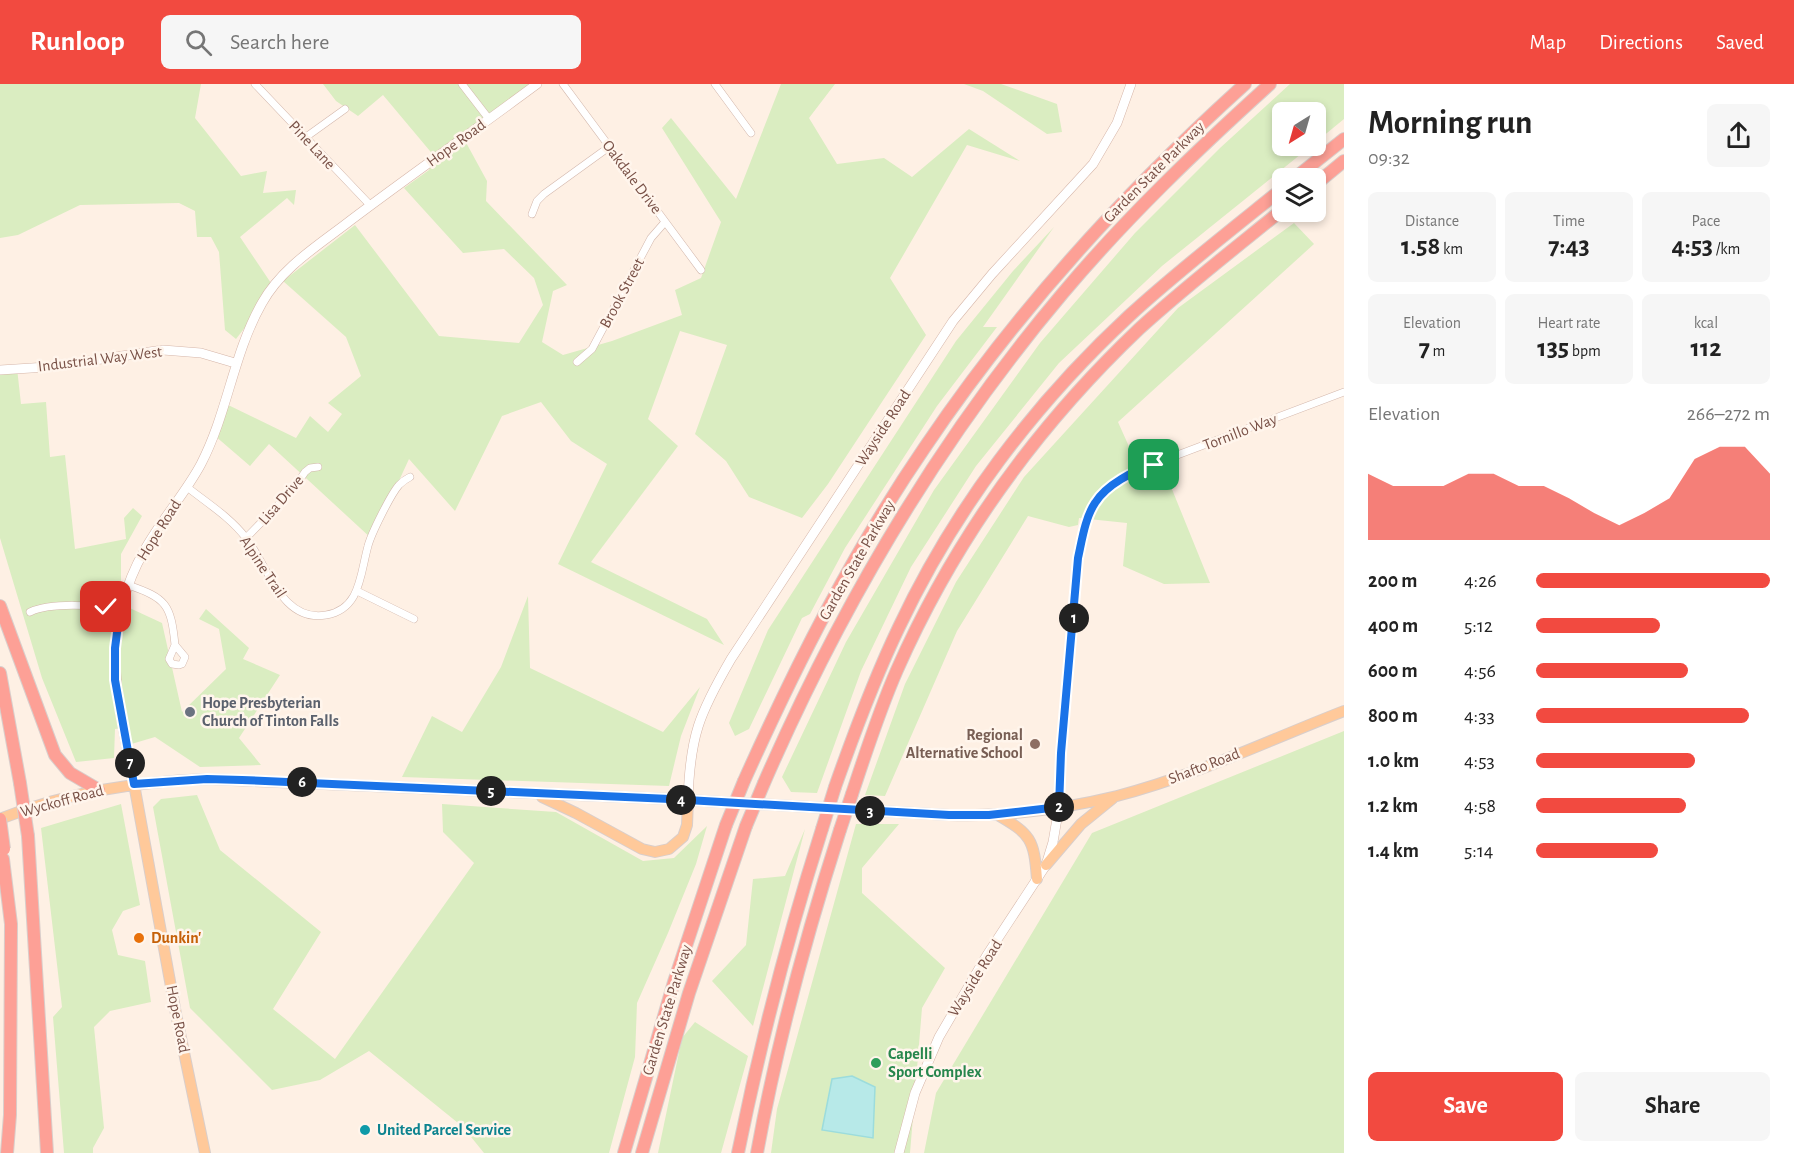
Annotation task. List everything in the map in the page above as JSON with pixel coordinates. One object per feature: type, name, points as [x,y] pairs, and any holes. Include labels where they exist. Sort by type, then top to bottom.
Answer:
[{"type":"highway","name":"Garden State Parkway","points":[[624,1153],[674,982],[726,825],[787,688],[839,587],[902,481],[970,384],[1047,286],[1097,229],[1181,142],[1245,84]]},
{"type":"highway","name":"Garden State Parkway","points":[[642,1153],[688,993],[746,826],[812,677],[862,582],[919,488],[981,397],[1036,326],[1104,247],[1195,153],[1270,84]]},
{"type":"highway","points":[[1308,168],[1344,140]]},
{"type":"highway","points":[[1326,176],[1344,161]]},
{"type":"highway","points":[[738,1153],[771,1008],[796,914],[836,787],[866,701],[903,618],[952,530],[999,461],[1053,394],[1128,316],[1272,197]]},
{"type":"highway","points":[[757,1153],[791,999],[840,830],[883,704],[926,611],[978,522],[1027,452],[1082,387],[1140,329],[1201,275],[1272,218]]},
{"type":"highway","points":[[0,606],[55,755],[70,773],[99,790]]},
{"type":"highway","points":[[0,673],[27,836],[48,1153]]},
{"type":"highway","points":[[0,819],[11,924],[10,1115],[7,1153]]},
{"type":"highway","points":[[0,903],[4,854]]},
{"type":"highway","points":[[10,1115],[13,1153]]},
{"type":"main road","name":"Shafto Road","points":[[1059,807],[1116,796],[1188,773],[1344,711]]},
{"type":"main road","name":"Wyckoff Road","points":[[0,819],[43,804],[99,790],[164,781],[230,779],[688,800],[949,815],[996,814],[1059,807]]},
{"type":"main road","name":"Hope Road","points":[[134,784],[176,1014],[205,1153]]},
{"type":"main road","points":[[534,793],[570,809],[642,849],[655,852],[669,849],[683,837],[687,825],[688,800]]},
{"type":"main road","points":[[1046,866],[1081,824],[1116,796]]},
{"type":"main road","points":[[996,814],[1014,824],[1028,837],[1034,850],[1036,879]]},
{"type":"street","name":"Pine Lane","points":[[255,84],[370,205]]},
{"type":"street","points":[[462,84],[489,119]]},
{"type":"street","name":"Hope Road","points":[[134,784],[115,680],[115,648],[120,610],[143,551],[187,487],[213,437],[235,363],[252,320],[282,275],[370,205],[537,84]]},
{"type":"street","name":"Oakdale Drive","points":[[563,84],[701,270]]},
{"type":"street","points":[[715,84],[752,133]]},
{"type":"street","name":"Wayside Road","points":[[688,800],[690,756],[698,723],[710,695],[731,659],[953,321],[992,274],[1085,173],[1100,153],[1117,123],[1131,84]]},
{"type":"street","points":[[306,137],[345,109]]},
{"type":"street","points":[[532,214],[537,201],[544,194],[609,147]]},
{"type":"street","name":"Brook Street","points":[[577,362],[592,349],[651,238],[665,222]]},
{"type":"street","name":"Industrial Way West","points":[[0,370],[47,367],[163,350],[201,353],[235,363]]},
{"type":"street","name":"Tornillo Way","points":[[1059,807],[1061,753],[1078,558],[1084,530],[1095,503],[1111,487],[1143,468],[1344,392]]},
{"type":"street","name":"Lisa Drive","points":[[246,538],[292,491],[304,472],[318,467]]},
{"type":"street","points":[[410,477],[397,488],[371,538],[357,591],[414,619]]},
{"type":"street","name":"Alpine Trail","points":[[187,487],[228,519],[246,538],[280,593],[297,610],[316,616],[334,613],[351,602],[357,591]]},
{"type":"street","points":[[128,585],[154,595],[165,604],[172,622],[176,645]]},
{"type":"street","points":[[30,612],[43,608],[74,606],[120,610]]},
{"type":"street","name":"Wayside Road","points":[[899,1153],[915,1093],[939,1037],[987,955],[1046,866],[1059,807]]},
{"type":"green space","points":[[0,84],[201,84],[195,118],[241,176],[267,171],[263,193],[296,190],[294,205],[287,198],[240,237],[275,289],[236,339],[225,330],[219,252],[211,237],[197,237],[195,211],[179,203],[80,205],[18,235],[0,238]]},
{"type":"green space","points":[[323,84],[537,84],[463,137],[487,181],[486,201],[567,285],[553,291],[542,342],[563,355],[612,341],[682,315],[675,290],[701,278],[721,222],[662,128],[671,118],[736,199],[781,84],[835,84],[809,118],[837,164],[884,158],[912,177],[969,129],[1020,161],[967,145],[890,278],[926,335],[828,484],[802,518],[749,497],[726,461],[695,434],[727,345],[680,331],[648,419],[678,446],[591,562],[707,619],[724,645],[558,564],[607,464],[571,441],[541,402],[502,416],[455,511],[409,459],[372,539],[269,444],[250,466],[214,435],[224,403],[296,438],[310,416],[328,432],[342,414],[328,403],[361,376],[346,337],[283,281],[355,225],[439,336],[519,343],[543,305],[534,278],[504,249],[463,253],[404,188],[429,170],[435,157],[383,95],[358,116],[336,101]]},
{"type":"green space","points":[[964,84],[1001,84],[1057,104],[1062,132],[1047,134],[983,91]]},
{"type":"green space","points":[[1290,84],[1344,84],[1344,119],[1326,134],[1326,102],[1272,102],[1272,156],[1299,156],[1284,168],[1272,168],[1272,177],[1162,266],[1059,363],[976,466],[911,567],[861,671],[817,793],[791,792],[782,777],[846,642],[934,490],[1040,343],[1135,233],[1220,148]]},
{"type":"green space","points":[[1294,223],[1314,244],[1118,422],[1144,480],[1165,472],[1210,583],[1164,584],[1123,566],[1127,523],[1079,518],[1078,525],[1069,527],[1028,516],[957,631],[885,796],[865,795],[905,684],[956,582],[1024,477],[1178,308]]},
{"type":"green space","points":[[1054,227],[983,327],[997,327],[937,406],[845,548],[810,614],[802,618],[749,729],[735,736],[729,723],[768,630],[956,341],[1013,271]]},
{"type":"green space","points":[[17,368],[21,404],[46,402],[50,457],[65,455],[75,549],[126,539],[124,518],[133,508],[142,516],[121,554],[121,604],[162,623],[182,712],[226,669],[219,629],[199,619],[206,609],[249,648],[243,659],[280,675],[239,738],[261,765],[200,767],[155,737],[128,745],[123,728],[115,729],[114,758],[76,762],[42,678],[0,538],[0,370]]},
{"type":"green space","points":[[528,596],[530,668],[663,732],[700,687],[681,736],[669,786],[402,777],[432,716],[462,732],[501,667]]},
{"type":"green space","points":[[1344,731],[1344,1153],[924,1153],[936,1093],[1092,833]]},
{"type":"green space","points":[[197,795],[220,850],[321,932],[273,1009],[335,1059],[474,863],[443,832],[442,804],[556,812],[643,861],[674,858],[707,826],[696,864],[637,1003],[635,1057],[609,1153],[484,1153],[463,1127],[369,1051],[320,1080],[272,1090],[190,1008],[153,807],[161,799]]},
{"type":"green space","points":[[121,804],[140,905],[123,911],[112,930],[118,955],[145,961],[151,1002],[110,1011],[94,1027],[104,1128],[93,1148],[93,1153],[64,1153],[53,1017],[62,1007],[41,828]]},
{"type":"green space","points":[[856,824],[899,824],[862,868],[862,893],[945,968],[922,1008],[910,1153],[771,1153],[777,1109]]},
{"type":"green space","points":[[805,829],[753,1026],[712,981],[746,945],[753,879],[785,876]]},
{"type":"green space","points":[[695,1022],[748,1056],[721,1153],[658,1153],[682,1038]]},
{"type":"water","points":[[852,1076],[875,1087],[873,1138],[822,1130],[832,1079]]},
{"type":"place","name":"Hope Presbyterian Church of Tinton Falls","points":[[190,712]]},
{"type":"place","name":"Regional Alternative School","points":[[1035,744]]},
{"type":"place","name":"Dunkin'","points":[[139,938]]},
{"type":"place","name":"Capelli Sport Complex","points":[[876,1063]]},
{"type":"place","name":"United Parcel Service","points":[[365,1130]]},
{"type":"route","points":[[106,607],[120,610],[115,648],[115,680],[134,784],[207,779],[242,780],[670,799],[970,816],[1059,807],[1061,753],[1078,558],[1084,530],[1095,503],[1111,487],[1143,468],[1154,465]]}]
